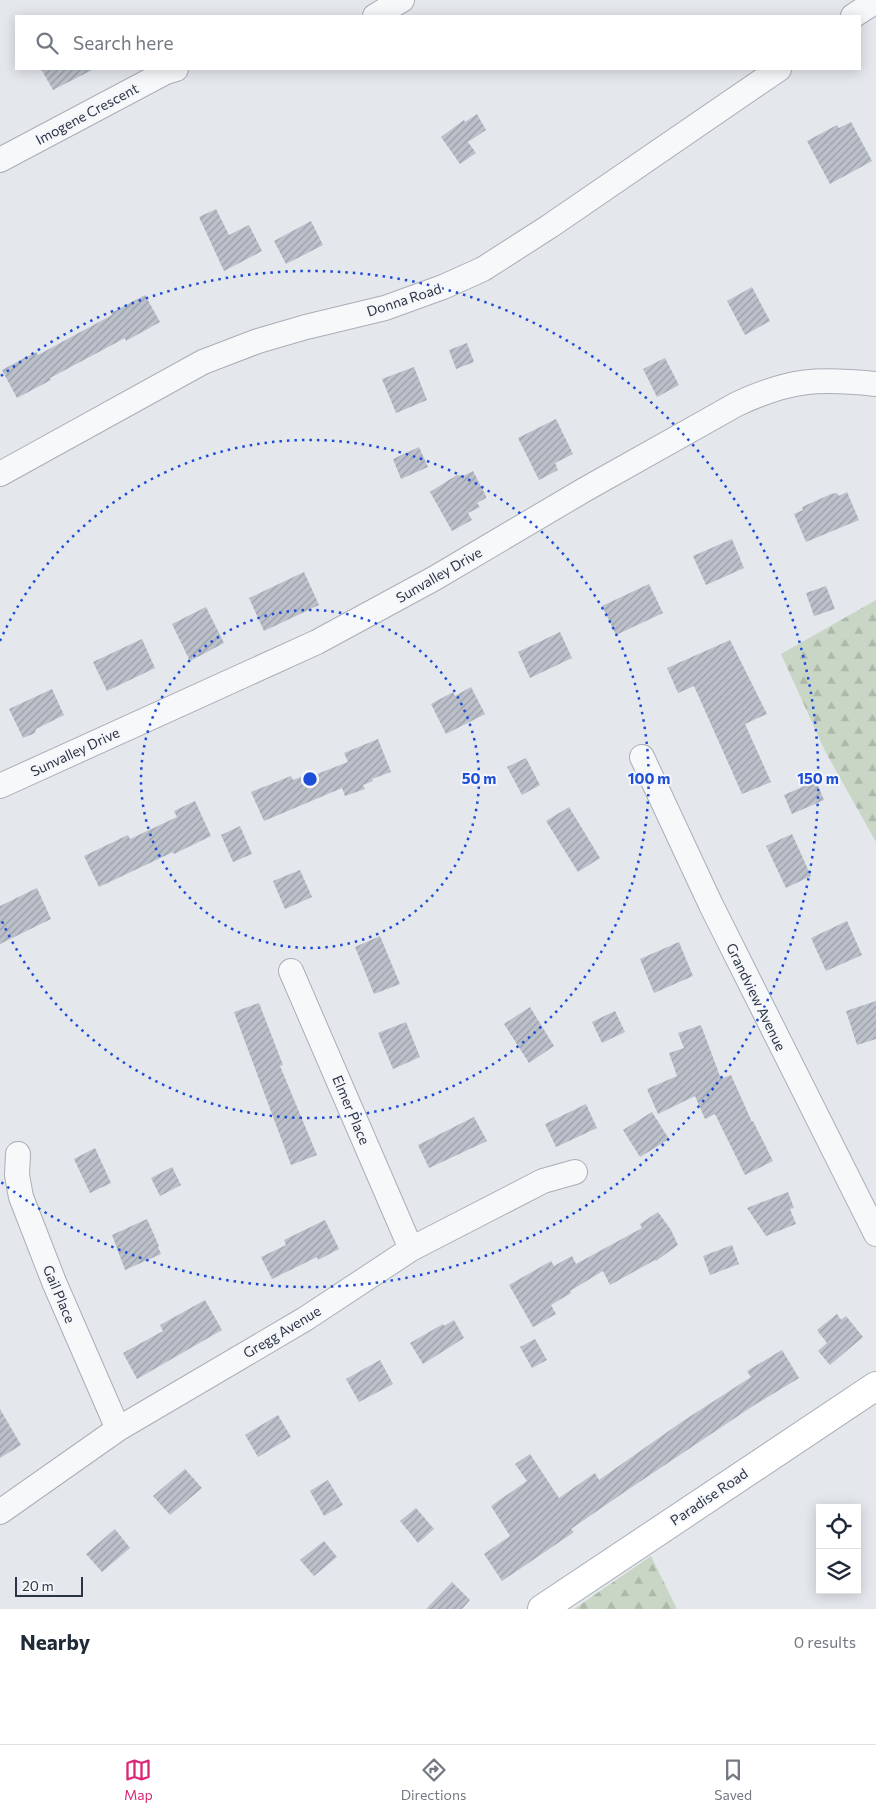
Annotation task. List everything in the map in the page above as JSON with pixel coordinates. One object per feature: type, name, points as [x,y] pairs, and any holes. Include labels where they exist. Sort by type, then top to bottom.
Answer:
[{"type":"street","points":[[377,15],[402,0]]},
{"type":"street","points":[[854,15],[876,0]]},
{"type":"street","name":"Imogene Crescent","points":[[1,157],[173,70]]},
{"type":"street","name":"Donna Road","points":[[0,474],[203,362],[258,341],[298,329],[394,305],[450,284],[483,269],[542,231],[777,70]]},
{"type":"street","name":"Sunvalley Drive","points":[[0,786],[326,638],[435,578],[593,485],[737,404],[785,385],[811,380],[841,380],[876,384]]},
{"type":"street","name":"Grandview Avenue","points":[[642,757],[711,905],[876,1234]]},
{"type":"street","name":"Elmer Place","points":[[291,972],[411,1249]]},
{"type":"street","name":"Gail Place","points":[[18,1154],[17,1175],[21,1196],[54,1282],[118,1429]]},
{"type":"street","name":"Gregg Avenue","points":[[0,1512],[118,1429],[312,1314],[411,1249],[543,1181],[576,1172]]},
{"type":"street","name":"Paradise Road","points":[[542,1609],[876,1386]]},
{"type":"green space","points":[[876,600],[876,842],[825,751],[781,654]]},
{"type":"green space","points":[[651,1556],[677,1609],[574,1609]]},
{"type":"building","points":[[42,70],[92,70],[53,90]]},
{"type":"building","points":[[477,114],[486,130],[468,142],[476,153],[460,164],[441,137],[464,120],[465,122]]},
{"type":"building","points":[[851,122],[872,161],[830,184],[807,141],[837,125],[839,128]]},
{"type":"building","points":[[216,209],[229,235],[249,225],[262,251],[224,271],[199,217]]},
{"type":"building","points":[[311,221],[323,245],[286,264],[274,241]]},
{"type":"building","points":[[752,287],[770,321],[745,335],[727,301]]},
{"type":"building","points":[[145,295],[160,322],[126,341],[125,338],[17,398],[2,370],[36,352],[38,355]]},
{"type":"building","points":[[467,343],[474,362],[456,369],[449,350]]},
{"type":"building","points":[[665,358],[679,385],[657,397],[643,369]]},
{"type":"building","points":[[414,367],[427,400],[396,413],[382,379]]},
{"type":"building","points":[[556,419],[573,454],[555,463],[558,470],[539,480],[518,438]]},
{"type":"building","points":[[419,447],[428,467],[401,479],[393,459]]},
{"type":"building","points":[[473,471],[486,498],[477,503],[480,507],[468,513],[472,520],[452,531],[430,492],[457,475],[463,476]]},
{"type":"building","points":[[847,492],[859,520],[806,542],[794,514],[803,510],[802,507],[831,494],[837,493],[839,496]]},
{"type":"building","points":[[732,539],[744,568],[706,585],[693,556]]},
{"type":"building","points":[[304,572],[319,605],[264,631],[249,598]]},
{"type":"building","points":[[649,584],[663,613],[616,635],[602,606]]},
{"type":"building","points":[[826,586],[835,609],[814,616],[806,593]]},
{"type":"building","points":[[206,607],[224,643],[190,661],[172,624]]},
{"type":"building","points":[[560,632],[572,658],[530,678],[518,652]]},
{"type":"building","points":[[142,639],[155,668],[107,691],[93,662]]},
{"type":"building","points":[[730,640],[767,714],[745,724],[771,782],[742,794],[694,686],[678,693],[667,668]]},
{"type":"building","points":[[471,687],[485,714],[446,734],[431,704],[453,692],[455,696]]},
{"type":"building","points":[[52,689],[64,715],[36,729],[35,733],[23,738],[9,709]]},
{"type":"building","points":[[378,739],[391,772],[372,779],[373,781],[363,785],[365,789],[345,796],[342,788],[264,821],[251,792],[291,776],[293,780],[308,774],[309,777],[348,762],[344,753]]},
{"type":"building","points":[[526,758],[540,785],[522,795],[507,767]]},
{"type":"building","points":[[816,781],[824,800],[792,814],[784,795]]},
{"type":"building","points":[[195,801],[211,836],[99,887],[84,856],[128,835],[130,839],[177,817],[174,811]]},
{"type":"building","points":[[569,807],[600,858],[578,872],[546,821]]},
{"type":"building","points":[[240,826],[252,854],[233,862],[221,835]]},
{"type":"building","points":[[792,834],[811,876],[786,888],[766,846]]},
{"type":"building","points":[[300,870],[312,897],[285,909],[273,881]]},
{"type":"building","points":[[37,888],[51,919],[0,944],[0,906]]},
{"type":"building","points":[[847,921],[862,955],[826,971],[811,938]]},
{"type":"building","points":[[380,936],[400,984],[374,994],[355,947]]},
{"type":"building","points":[[679,942],[693,976],[654,993],[640,959]]},
{"type":"building","points":[[876,1001],[876,1039],[857,1045],[846,1011]]},
{"type":"building","points":[[259,1003],[283,1065],[280,1066],[317,1155],[291,1165],[234,1012]]},
{"type":"building","points":[[530,1007],[554,1046],[529,1063],[504,1024]]},
{"type":"building","points":[[615,1011],[625,1032],[602,1043],[592,1022]]},
{"type":"building","points":[[406,1022],[420,1057],[393,1069],[378,1033]]},
{"type":"building","points":[[701,1025],[721,1079],[731,1075],[752,1122],[773,1161],[745,1175],[715,1114],[705,1119],[695,1096],[658,1114],[647,1089],[677,1076],[669,1053],[684,1048],[678,1033]]},
{"type":"building","points":[[586,1104],[597,1128],[556,1147],[545,1124]]},
{"type":"building","points":[[652,1112],[669,1139],[640,1157],[623,1130]]},
{"type":"building","points":[[474,1117],[487,1141],[429,1168],[418,1145]]},
{"type":"building","points":[[95,1148],[111,1183],[90,1193],[74,1159]]},
{"type":"building","points":[[172,1167],[181,1185],[160,1196],[151,1178]]},
{"type":"building","points":[[788,1192],[794,1208],[790,1209],[796,1224],[766,1236],[747,1208]]},
{"type":"building","points":[[658,1212],[671,1230],[678,1245],[656,1261],[610,1285],[603,1271],[551,1305],[556,1314],[533,1327],[509,1285],[551,1261],[554,1266],[572,1256],[576,1264],[642,1228],[640,1224]]},
{"type":"building","points":[[147,1219],[161,1254],[125,1270],[112,1235]]},
{"type":"building","points":[[325,1220],[339,1249],[318,1260],[317,1257],[272,1279],[261,1257],[286,1245],[284,1240]]},
{"type":"building","points":[[732,1245],[739,1264],[710,1275],[703,1256]]},
{"type":"building","points":[[205,1300],[222,1330],[137,1379],[123,1353],[163,1331],[160,1325]]},
{"type":"building","points":[[837,1314],[841,1320],[846,1316],[863,1337],[830,1365],[818,1351],[827,1343],[817,1330]]},
{"type":"building","points":[[454,1320],[464,1338],[423,1364],[410,1343],[443,1324],[444,1326]]},
{"type":"building","points":[[535,1339],[547,1360],[532,1368],[520,1347]]},
{"type":"building","points":[[782,1350],[799,1378],[753,1406],[626,1491],[571,1529],[574,1532],[502,1581],[484,1554],[510,1536],[491,1506],[527,1481],[515,1464],[530,1454],[559,1498],[595,1473],[599,1480],[683,1421],[751,1377],[747,1371]]},
{"type":"building","points":[[380,1360],[393,1384],[359,1402],[346,1379]]},
{"type":"building","points":[[0,1409],[21,1445],[0,1458]]},
{"type":"building","points":[[278,1415],[291,1437],[258,1457],[245,1435]]},
{"type":"building","points":[[185,1469],[202,1488],[170,1515],[153,1496]]},
{"type":"building","points":[[328,1480],[343,1505],[324,1516],[310,1491]]},
{"type":"building","points":[[416,1508],[434,1529],[418,1543],[400,1521]]},
{"type":"building","points":[[115,1529],[130,1548],[102,1572],[86,1554]]},
{"type":"building","points":[[324,1541],[337,1557],[314,1576],[300,1560]]},
{"type":"building","points":[[452,1582],[470,1600],[462,1609],[426,1609]]}]
